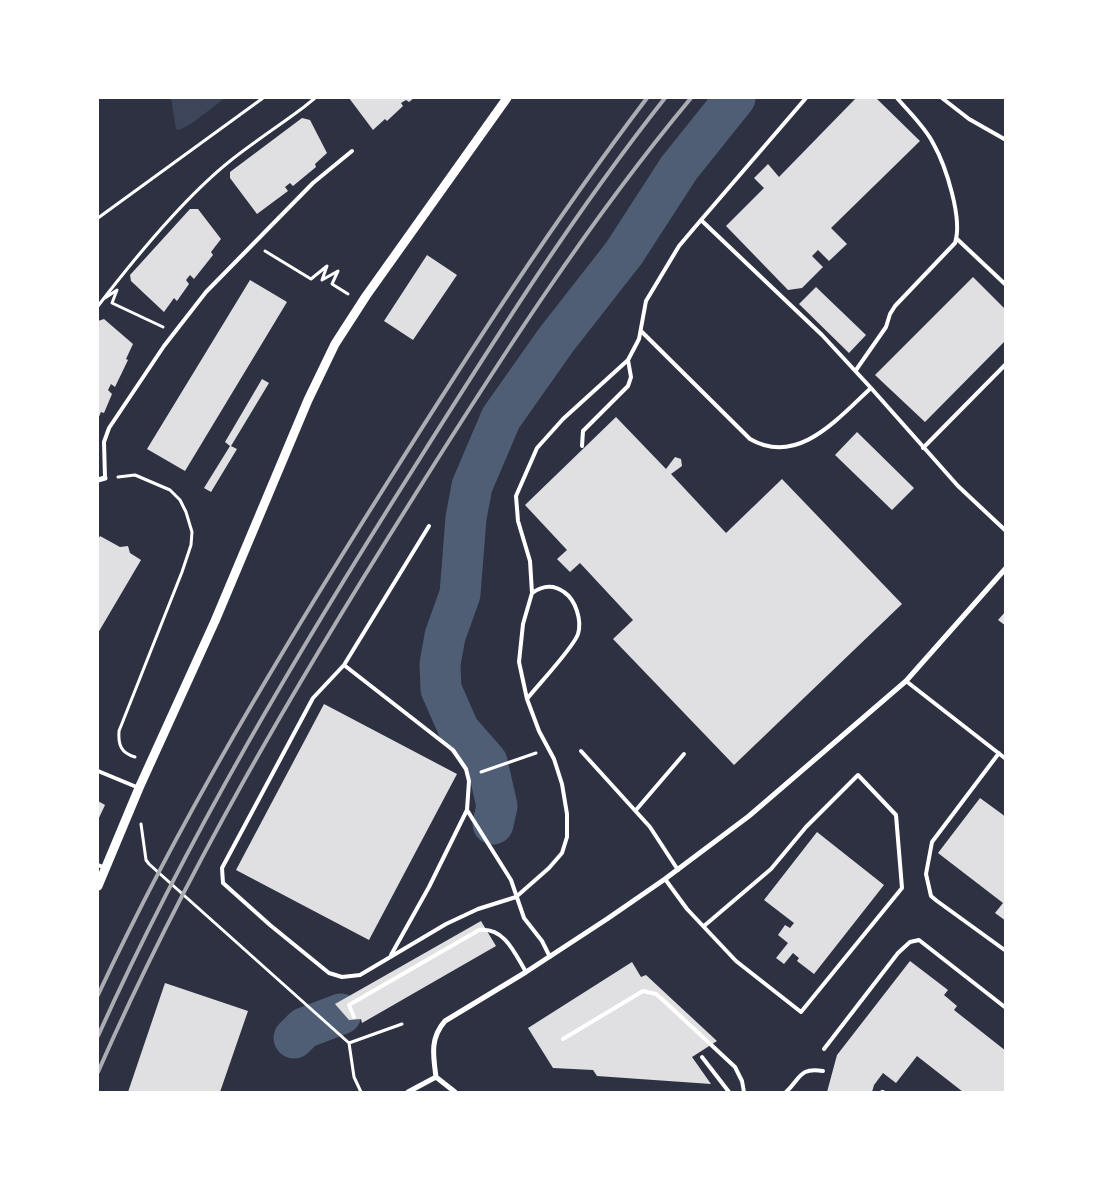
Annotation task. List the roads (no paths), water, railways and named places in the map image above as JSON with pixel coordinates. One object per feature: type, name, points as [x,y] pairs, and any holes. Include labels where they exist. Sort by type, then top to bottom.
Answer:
[{"type":"street","points":[[98,886],[102,867],[215,621],[308,400],[335,344],[366,296],[508,98]]},
{"type":"street","points":[[98,480],[105,478]]},
{"type":"street","points":[[455,1092],[436,1077],[432,1048],[436,1031],[445,1021],[550,957],[665,880],[749,816],[906,680],[1006,568]]},
{"type":"street","points":[[408,1092],[436,1077]]},
{"type":"lane","points":[[429,526],[344,665],[313,698],[248,816],[221,874],[223,883],[270,925],[329,973],[342,977],[360,975],[446,924],[478,909],[516,897],[562,853],[567,837],[567,814],[562,784],[538,730],[527,699],[519,662],[523,624],[532,593],[530,561],[518,521],[516,496],[537,448],[563,419],[628,360],[641,331],[646,301],[679,246],[806,98]]},
{"type":"lane","points":[[856,370],[886,327],[895,306],[955,243],[956,238],[958,222],[956,210],[933,143],[897,98]]},
{"type":"lane","points":[[942,98],[969,119],[1006,140]]},
{"type":"lane","points":[[105,478],[104,442],[109,428],[175,332],[206,292],[313,183],[352,151]]},
{"type":"lane","points":[[701,220],[856,370],[923,448],[1006,531]]},
{"type":"lane","points":[[956,238],[1006,285]]},
{"type":"lane","points":[[641,331],[750,439],[759,444],[777,449],[818,436],[871,388]]},
{"type":"lane","points":[[582,446],[583,431],[628,386],[631,377],[628,360]]},
{"type":"lane","points":[[923,448],[1006,364]]},
{"type":"lane","points":[[527,699],[578,635],[579,619],[573,602],[564,592],[551,586],[540,587],[532,593]]},
{"type":"lane","points":[[344,665],[439,739],[461,760],[469,781],[467,810],[429,887],[390,958]]},
{"type":"lane","points":[[906,680],[1006,758]]},
{"type":"lane","points":[[581,751],[650,827],[678,870]]},
{"type":"lane","points":[[999,753],[932,842],[926,874],[931,896],[1006,951]]},
{"type":"lane","points":[[636,810],[684,754]]},
{"type":"lane","points":[[98,771],[139,788]]},
{"type":"lane","points":[[665,880],[704,926],[736,961],[800,1012],[902,888],[896,815],[858,775],[806,827],[771,869],[704,926]]},
{"type":"lane","points":[[467,810],[511,880],[524,918],[542,941],[550,957]]},
{"type":"lane","points":[[354,1017],[349,1005],[479,930],[489,930],[502,936],[526,972]]},
{"type":"lane","points":[[824,1049],[898,953],[910,942],[919,940],[1006,1008]]},
{"type":"lane","points":[[563,1039],[643,990],[650,992],[663,1000],[736,1066],[742,1080],[744,1092]]},
{"type":"lane","points":[[702,1057],[729,1092]]},
{"type":"lane","points":[[786,1092],[801,1074],[810,1069],[823,1071]]},
{"type":"waterway","points":[[493,824],[497,806],[487,762],[459,730],[441,689],[440,664],[445,636],[460,594],[466,518],[472,486],[501,418],[556,340],[624,253],[679,168],[735,98]]},
{"type":"waterway","points":[[294,1038],[304,1028],[341,1014]]},
{"type":"railway","points":[[98,995],[197,801],[307,612],[415,438],[511,290],[647,98]]},
{"type":"railway","points":[[98,1036],[169,888],[247,744],[330,602],[446,416],[536,277],[599,186],[665,98]]},
{"type":"railway","points":[[98,1072],[132,997],[205,851],[285,708],[369,568],[511,344],[545,294],[616,194],[691,98]]}]
